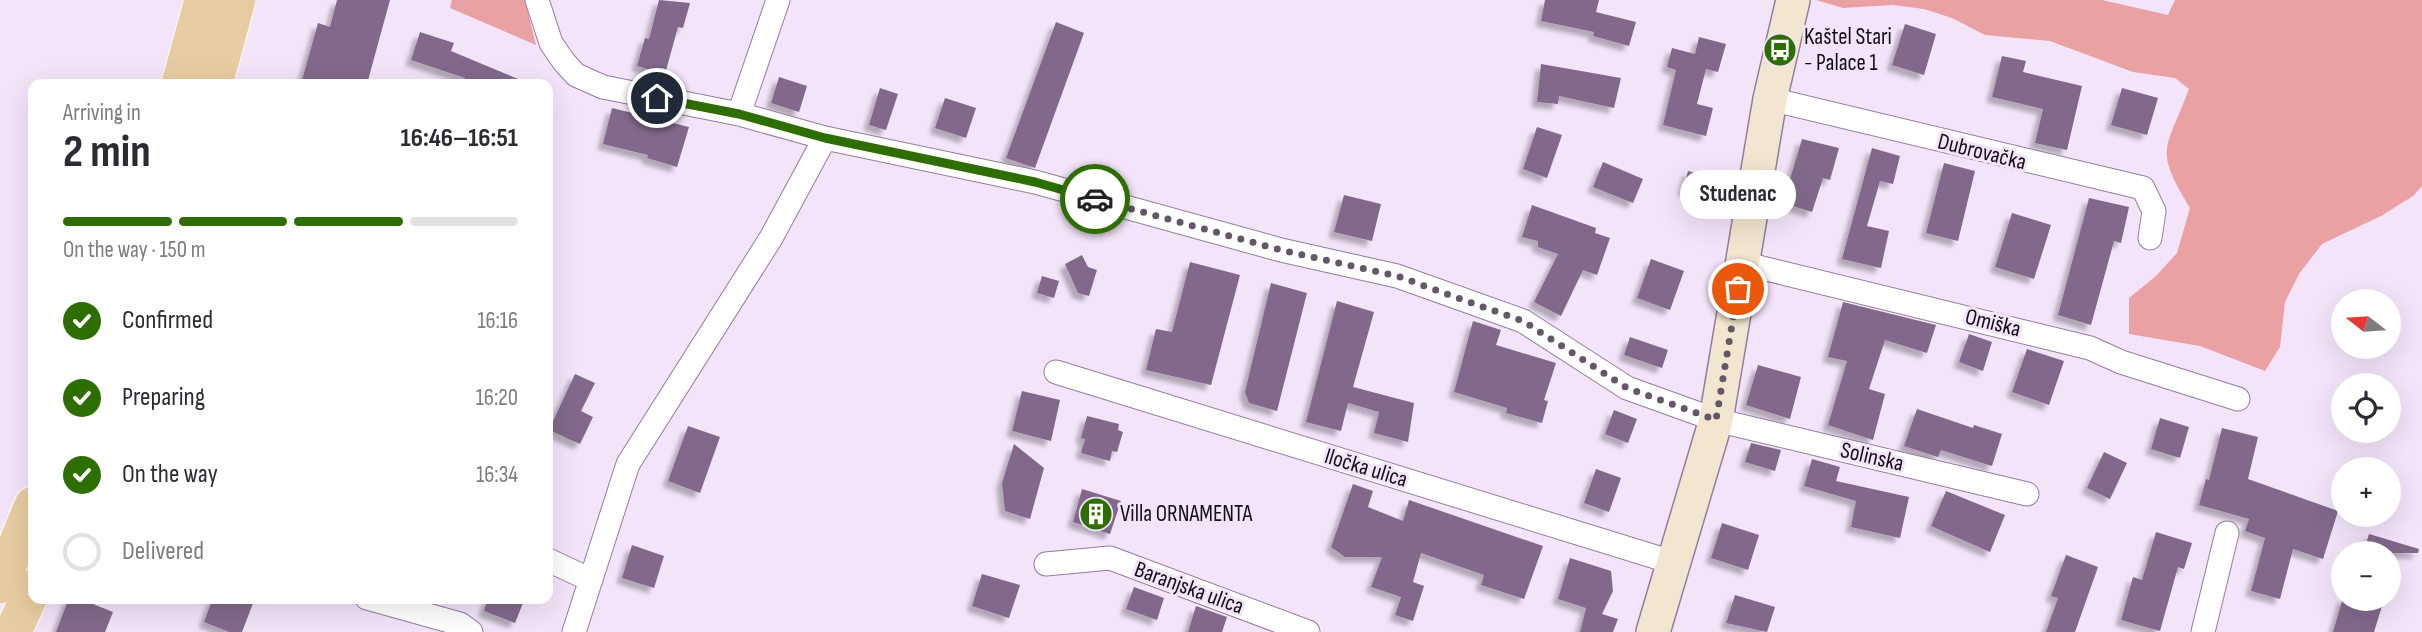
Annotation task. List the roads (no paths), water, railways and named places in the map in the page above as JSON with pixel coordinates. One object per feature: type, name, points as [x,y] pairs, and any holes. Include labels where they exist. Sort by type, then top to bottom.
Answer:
[{"type":"main road","points":[[181,79],[203,0]]},
{"type":"main road","points":[[215,79],[237,0]]},
{"type":"main road","points":[[1653,632],[1716,420],[1770,99],[1793,0]]},
{"type":"main road","points":[[0,585],[28,517]]},
{"type":"main road","points":[[13,632],[28,599]]},
{"type":"street","name":"Solinska","points":[[537,0],[551,43],[576,75],[603,87],[739,114],[825,138],[1035,182],[1281,250],[1397,276],[1523,321],[1627,388],[1716,420],[2027,495]]},
{"type":"street","points":[[739,114],[778,0]]},
{"type":"street","name":"Dubrovačka","points":[[1770,99],[2143,188],[2154,211],[2150,238]]},
{"type":"street","points":[[574,632],[628,464],[771,238],[825,138]]},
{"type":"street","name":"Omiška","points":[[1742,263],[2090,348],[2121,362],[2238,399]]},
{"type":"street","name":"Iločka ulica","points":[[1056,372],[1675,563]]},
{"type":"street","points":[[2203,632],[2227,533]]},
{"type":"street","name":"Baranjska ulica","points":[[1046,564],[1110,558],[1308,632]]},
{"type":"street","points":[[553,562],[591,580]]},
{"type":"street","points":[[389,604],[460,624],[471,632]]},
{"type":"place","name":"Kaštel Stari - Palace 1","points":[[1780,50]]},
{"type":"place","name":"Studenac","points":[[1738,289]]},
{"type":"place","name":"Villa ORNAMENTA","points":[[1096,514]]}]
